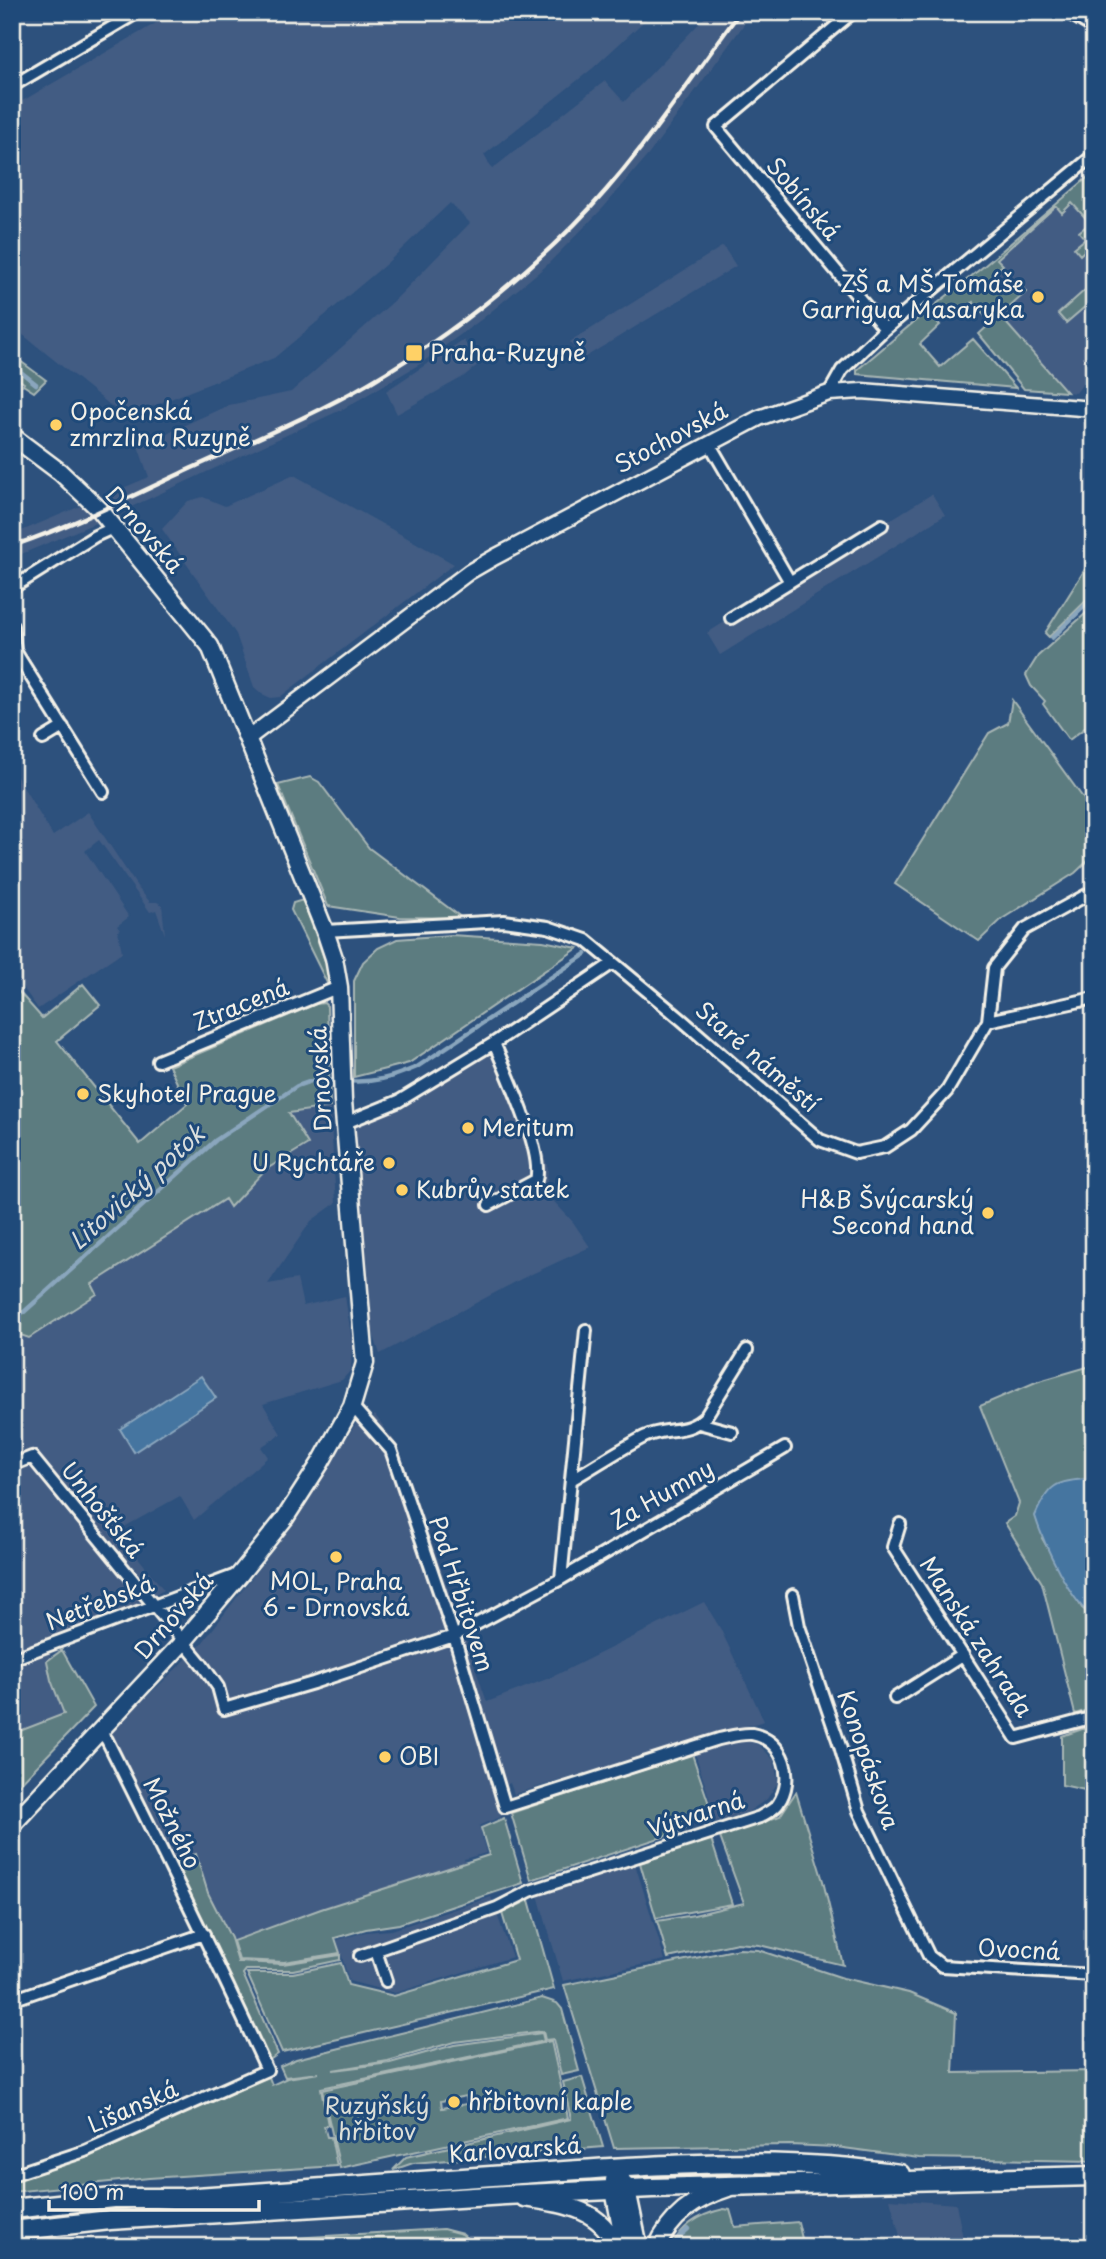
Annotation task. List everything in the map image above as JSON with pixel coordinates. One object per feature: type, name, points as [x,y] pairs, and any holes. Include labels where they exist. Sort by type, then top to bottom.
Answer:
[{"type":"main road","name":"Drnovská","points":[[12,436],[60,472],[100,510],[210,646],[325,931],[334,958],[339,987],[343,1101],[366,1363],[352,1406],[321,1462],[285,1518],[183,1642],[12,1825]]},
{"type":"main road","name":"Karlovarská","points":[[12,2209],[113,2198],[182,2198],[615,2167],[813,2165],[869,2169],[938,2180]]},
{"type":"main road","points":[[615,2167],[639,2247]]},
{"type":"main road","name":"Karlovarská","points":[[15,2232],[110,2220],[505,2195],[1094,2176]]},
{"type":"main road","points":[[657,2247],[670,2223],[686,2208],[730,2187]]},
{"type":"main road","points":[[620,2190],[625,2247]]},
{"type":"main road","points":[[505,2195],[581,2210],[600,2221],[617,2247]]},
{"type":"street","points":[[12,86],[138,12]]},
{"type":"street","name":"Sobínská","points":[[853,12],[716,127],[885,329]]},
{"type":"street","points":[[1067,12],[1094,28]]},
{"type":"street","points":[[829,393],[842,370],[885,329],[1094,155]]},
{"type":"street","name":"Stochovská","points":[[247,739],[469,572],[759,418],[829,393],[883,392],[1094,409]]},
{"type":"street","points":[[1094,409],[1094,415]]},
{"type":"street","points":[[709,443],[790,582]]},
{"type":"street","points":[[731,618],[882,525]]},
{"type":"street","points":[[12,588],[95,536],[115,527]]},
{"type":"street","points":[[12,626],[15,651],[103,792]]},
{"type":"street","points":[[43,739],[63,727]]},
{"type":"street","points":[[1094,891],[1025,929],[994,968],[988,1021],[1094,998]]},
{"type":"street","name":"Staré náměstí","points":[[325,931],[504,921],[548,927],[586,940],[820,1140],[856,1153],[885,1147],[911,1130],[947,1091],[988,1021]]},
{"type":"street","points":[[345,1123],[398,1101],[494,1043],[613,963]]},
{"type":"street","name":"Ztracená","points":[[158,1061],[339,987]]},
{"type":"street","points":[[489,1205],[536,1180],[538,1172],[516,1096],[494,1043]]},
{"type":"street","points":[[561,1579],[586,1330]]},
{"type":"street","points":[[571,1480],[645,1437],[699,1423],[747,1349]]},
{"type":"street","name":"Pod Hřbitovem","points":[[352,1406],[391,1450],[454,1636],[505,1807]]},
{"type":"street","points":[[699,1423],[732,1432]]},
{"type":"street","name":"Za Humny","points":[[183,1642],[218,1687],[225,1709],[313,1684],[454,1636],[561,1579],[785,1448]]},
{"type":"street","name":"Unhošťská","points":[[12,1465],[32,1457],[153,1605]]},
{"type":"street","name":"Manská zahrada","points":[[900,1524],[893,1546],[1016,1738],[1094,1717]]},
{"type":"street","name":"Netřebská","points":[[12,1658],[241,1573]]},
{"type":"street","name":"Konopáskova","points":[[793,1595],[799,1626],[859,1811],[929,1956],[942,1966]]},
{"type":"street","points":[[153,1605],[183,1642]]},
{"type":"street","points":[[895,1698],[963,1655]]},
{"type":"street","name":"Možného","points":[[100,1732],[149,1822],[267,2070]]},
{"type":"street","name":"Výtvarná","points":[[360,1956],[497,1908],[530,1891],[760,1817],[777,1806],[787,1787],[786,1765],[777,1749],[765,1738],[750,1734],[737,1735],[505,1807]]},
{"type":"street","points":[[12,2000],[204,1934]]},
{"type":"street","points":[[376,1951],[386,1982]]},
{"type":"street","name":"Ovocná","points":[[942,1966],[1094,1975]]},
{"type":"street","name":"Lišanská","points":[[12,2175],[85,2151],[267,2070]]},
{"type":"shaded area","points":[[175,12],[654,12],[593,68],[484,155],[492,169],[605,81],[624,102],[710,12],[753,12],[649,154],[604,207],[546,266],[482,319],[420,364],[343,409],[105,519],[12,558],[12,535],[149,477],[138,446],[229,405],[291,392],[395,300],[470,223],[450,203],[386,264],[274,358],[125,417],[12,326],[12,107]]},
{"type":"shaded area","name":"ZŠ a MŠ Tomáše Garrigua Masaryka","points":[[1094,172],[1094,369],[1076,393],[1067,392],[966,279]]},
{"type":"shaded area","points":[[723,246],[736,266],[582,359],[570,342]]},
{"type":"shaded area","points":[[463,340],[480,363],[463,377],[397,414],[386,391]]},
{"type":"shaded area","points":[[294,475],[454,564],[280,697],[271,698],[254,687],[236,634],[162,529],[188,501],[203,497],[225,506]]},
{"type":"shaded area","points":[[932,494],[945,515],[720,655],[707,633]]},
{"type":"shaded area","points":[[12,769],[53,836],[88,812],[138,888],[150,902],[162,905],[165,935],[156,910],[150,912],[99,840],[85,851],[129,917],[117,926],[120,930],[122,952],[38,1009],[12,972]]},
{"type":"shaded area","points":[[496,1032],[518,1081],[544,1155],[548,1169],[546,1193],[573,1222],[590,1247],[521,1279],[380,1354],[368,1319],[351,1112],[400,1092]]},
{"type":"shaded area","points":[[330,1107],[336,1203],[311,1221],[268,1284],[297,1279],[303,1306],[345,1296],[352,1341],[351,1370],[342,1380],[263,1404],[281,1434],[261,1447],[268,1457],[194,1520],[180,1496],[117,1531],[164,1590],[120,1613],[63,1632],[47,1661],[64,1714],[12,1734],[12,1332],[30,1338],[97,1294],[91,1284],[225,1199],[231,1207],[265,1170],[288,1112]]},
{"type":"shaded area","points":[[201,1376],[216,1398],[134,1452],[120,1429]]},
{"type":"shaded area","points":[[375,1415],[398,1446],[487,1702],[552,1677],[704,1602],[720,1628],[764,1721],[514,1794],[510,1783],[493,1791],[501,1817],[479,1826],[486,1853],[464,1859],[465,1863],[321,1909],[233,1941],[208,1893],[196,1855],[174,1861],[110,1732],[200,1646],[279,1542],[357,1422],[364,1429]]},
{"type":"shaded area","points":[[1069,1481],[1094,1481],[1094,1617],[1085,1610],[1067,1586],[1044,1541],[1035,1516],[1044,1497],[1055,1486]]},
{"type":"shaded area","points":[[745,1739],[760,1746],[774,1760],[778,1782],[767,1799],[748,1812],[696,1828],[714,1813],[695,1753],[721,1743]]},
{"type":"shaded area","points":[[635,1864],[665,1960],[563,1981],[538,1895]]},
{"type":"shaded area","points":[[491,1897],[512,1957],[395,1993],[349,1981],[337,1940],[365,1932],[392,1930]]},
{"type":"shaded area","points":[[890,2199],[956,2204],[963,2238],[974,2247],[903,2247]]},
{"type":"green space","points":[[1094,172],[1094,243],[1080,255],[1074,248],[1085,239],[1079,232],[1090,223],[1072,203],[1062,213],[1056,206],[997,259],[1003,265],[992,274],[1009,294],[1020,285],[1026,292],[1000,316],[1067,392],[1024,389],[979,334],[991,323],[973,302],[962,311],[959,308],[947,319],[934,306]]},
{"type":"green space","points":[[1094,282],[1094,299],[1066,323],[1058,314]]},
{"type":"green space","points":[[927,311],[940,325],[920,344],[940,367],[973,339],[1016,388],[857,374],[857,370]]},
{"type":"green space","points":[[12,355],[46,380],[34,392],[18,379],[12,387]]},
{"type":"green space","points":[[1094,555],[1094,593],[1049,637],[1045,633]]},
{"type":"green space","points":[[1094,606],[1094,721],[1069,740],[1026,675],[1038,656]]},
{"type":"green space","points":[[1012,700],[1094,813],[1094,855],[1075,873],[1002,919],[979,941],[895,884],[989,733],[1008,723]]},
{"type":"green space","points":[[310,777],[319,782],[369,848],[462,918],[400,917],[328,906],[278,785]]},
{"type":"green space","points":[[303,900],[330,975],[327,983],[291,910],[293,903]]},
{"type":"green space","points":[[451,935],[543,941],[578,948],[409,1063],[354,1077],[354,981],[363,962],[378,948],[397,939]]},
{"type":"green space","points":[[12,984],[42,1018],[83,984],[100,1005],[57,1041],[140,1144],[187,1104],[169,1066],[316,1004],[324,1003],[327,1006],[330,1107],[289,1113],[308,1144],[265,1170],[230,1207],[225,1199],[92,1284],[97,1294],[29,1338],[12,1332]]},
{"type":"green space","points":[[1094,1365],[1094,1481],[1090,1479],[1042,1538],[1082,1608],[1094,1617],[1094,1708],[1075,1714],[1042,1583],[1005,1523],[1015,1516],[1019,1503],[980,1406],[1036,1382]]},
{"type":"green space","points":[[62,1650],[94,1707],[12,1792],[12,1734],[64,1714],[47,1661]]},
{"type":"green space","points":[[1094,1725],[1094,1792],[1062,1785],[1062,1736]]},
{"type":"green space","points":[[692,1754],[710,1807],[691,1818],[684,1830],[531,1880],[511,1813]]},
{"type":"green space","points":[[796,1792],[823,1881],[843,1965],[759,1945],[737,1943],[668,1958],[657,1921],[744,1903],[720,1837],[780,1816]]},
{"type":"green space","points":[[504,1818],[523,1883],[399,1924],[366,1929],[335,1938],[340,1953],[284,1962],[239,1960],[233,1941],[321,1909],[489,1855],[481,1828]]},
{"type":"green space","points":[[711,1839],[732,1904],[656,1918],[640,1863]]},
{"type":"green space","points":[[196,1854],[208,1893],[231,1938],[238,1962],[283,1964],[340,1955],[340,1960],[293,1970],[246,1970],[243,1974],[278,2054],[268,2061],[174,1861]]},
{"type":"green space","points":[[529,1900],[554,1989],[282,2052],[247,1973],[293,1973],[341,1963],[348,1985],[394,1996],[516,1960],[502,1913]]},
{"type":"green space","points":[[739,1949],[758,1950],[843,1978],[909,1993],[956,2013],[953,2073],[1094,2071],[1094,2161],[919,2158],[836,2147],[790,2145],[614,2148],[564,1985]]},
{"type":"green space","points":[[542,1998],[557,2003],[562,2009],[579,2071],[561,2075],[553,2039],[545,2040],[543,2031],[454,2042],[388,2061],[333,2070],[390,2063],[454,2045],[542,2033],[544,2041],[321,2088],[328,2125],[324,2126],[327,2137],[331,2137],[337,2166],[149,2178],[12,2192],[12,2179],[86,2156],[269,2077],[272,2085],[287,2078],[319,2073],[285,2077],[280,2066],[296,2059]]},
{"type":"green space","name":"Ruzyňský hřbitov","points":[[551,2041],[568,2118],[340,2168],[322,2090]],"holes":[[[466,2096],[467,2104],[442,2108],[441,2101]]]},
{"type":"green space","points":[[582,2077],[603,2147],[413,2163],[393,2170],[406,2157],[571,2119],[563,2082]]},
{"type":"green space","points":[[730,2210],[735,2227],[798,2222],[804,2247],[672,2247],[686,2226],[707,2214]]},
{"type":"green space","points":[[443,2229],[462,2234],[477,2247],[144,2247]]},
{"type":"waterway","points":[[12,365],[36,384]]},
{"type":"waterway","name":"Litovický potok","points":[[1052,638],[1094,597]]},
{"type":"waterway","name":"Litovický potok","points":[[346,1081],[382,1079],[417,1067],[586,954]]},
{"type":"waterway","name":"Litovický potok","points":[[12,1314],[24,1312],[216,1140],[297,1086],[317,1079],[337,1081]]},
{"type":"waterway","points":[[677,2247],[680,2236],[688,2229]]},
{"type":"railway","points":[[12,546],[103,510],[326,406],[397,366],[451,330],[527,269],[597,200],[661,122],[740,12]]},
{"type":"place","name":"ZŠ a MŠ Tomáše Garrigua Masaryka","points":[[1038,297]]},
{"type":"place","name":"Praha-Ruzyně","points":[[414,353]]},
{"type":"place","name":"Opočenská zmrzlina Ruzyně","points":[[56,425]]},
{"type":"place","name":"Skyhotel Prague","points":[[83,1094]]},
{"type":"place","name":"Meritum","points":[[468,1128]]},
{"type":"place","name":"U Rychtáře","points":[[389,1163]]},
{"type":"place","name":"Kubrův statek","points":[[402,1190]]},
{"type":"place","name":"H&B Švýcarský Second hand","points":[[988,1213]]},
{"type":"place","name":"MOL, Praha 6 - Drnovská","points":[[336,1557]]},
{"type":"place","name":"OBI","points":[[385,1757]]},
{"type":"place","name":"hřbitovní kaple","points":[[454,2102]]}]
